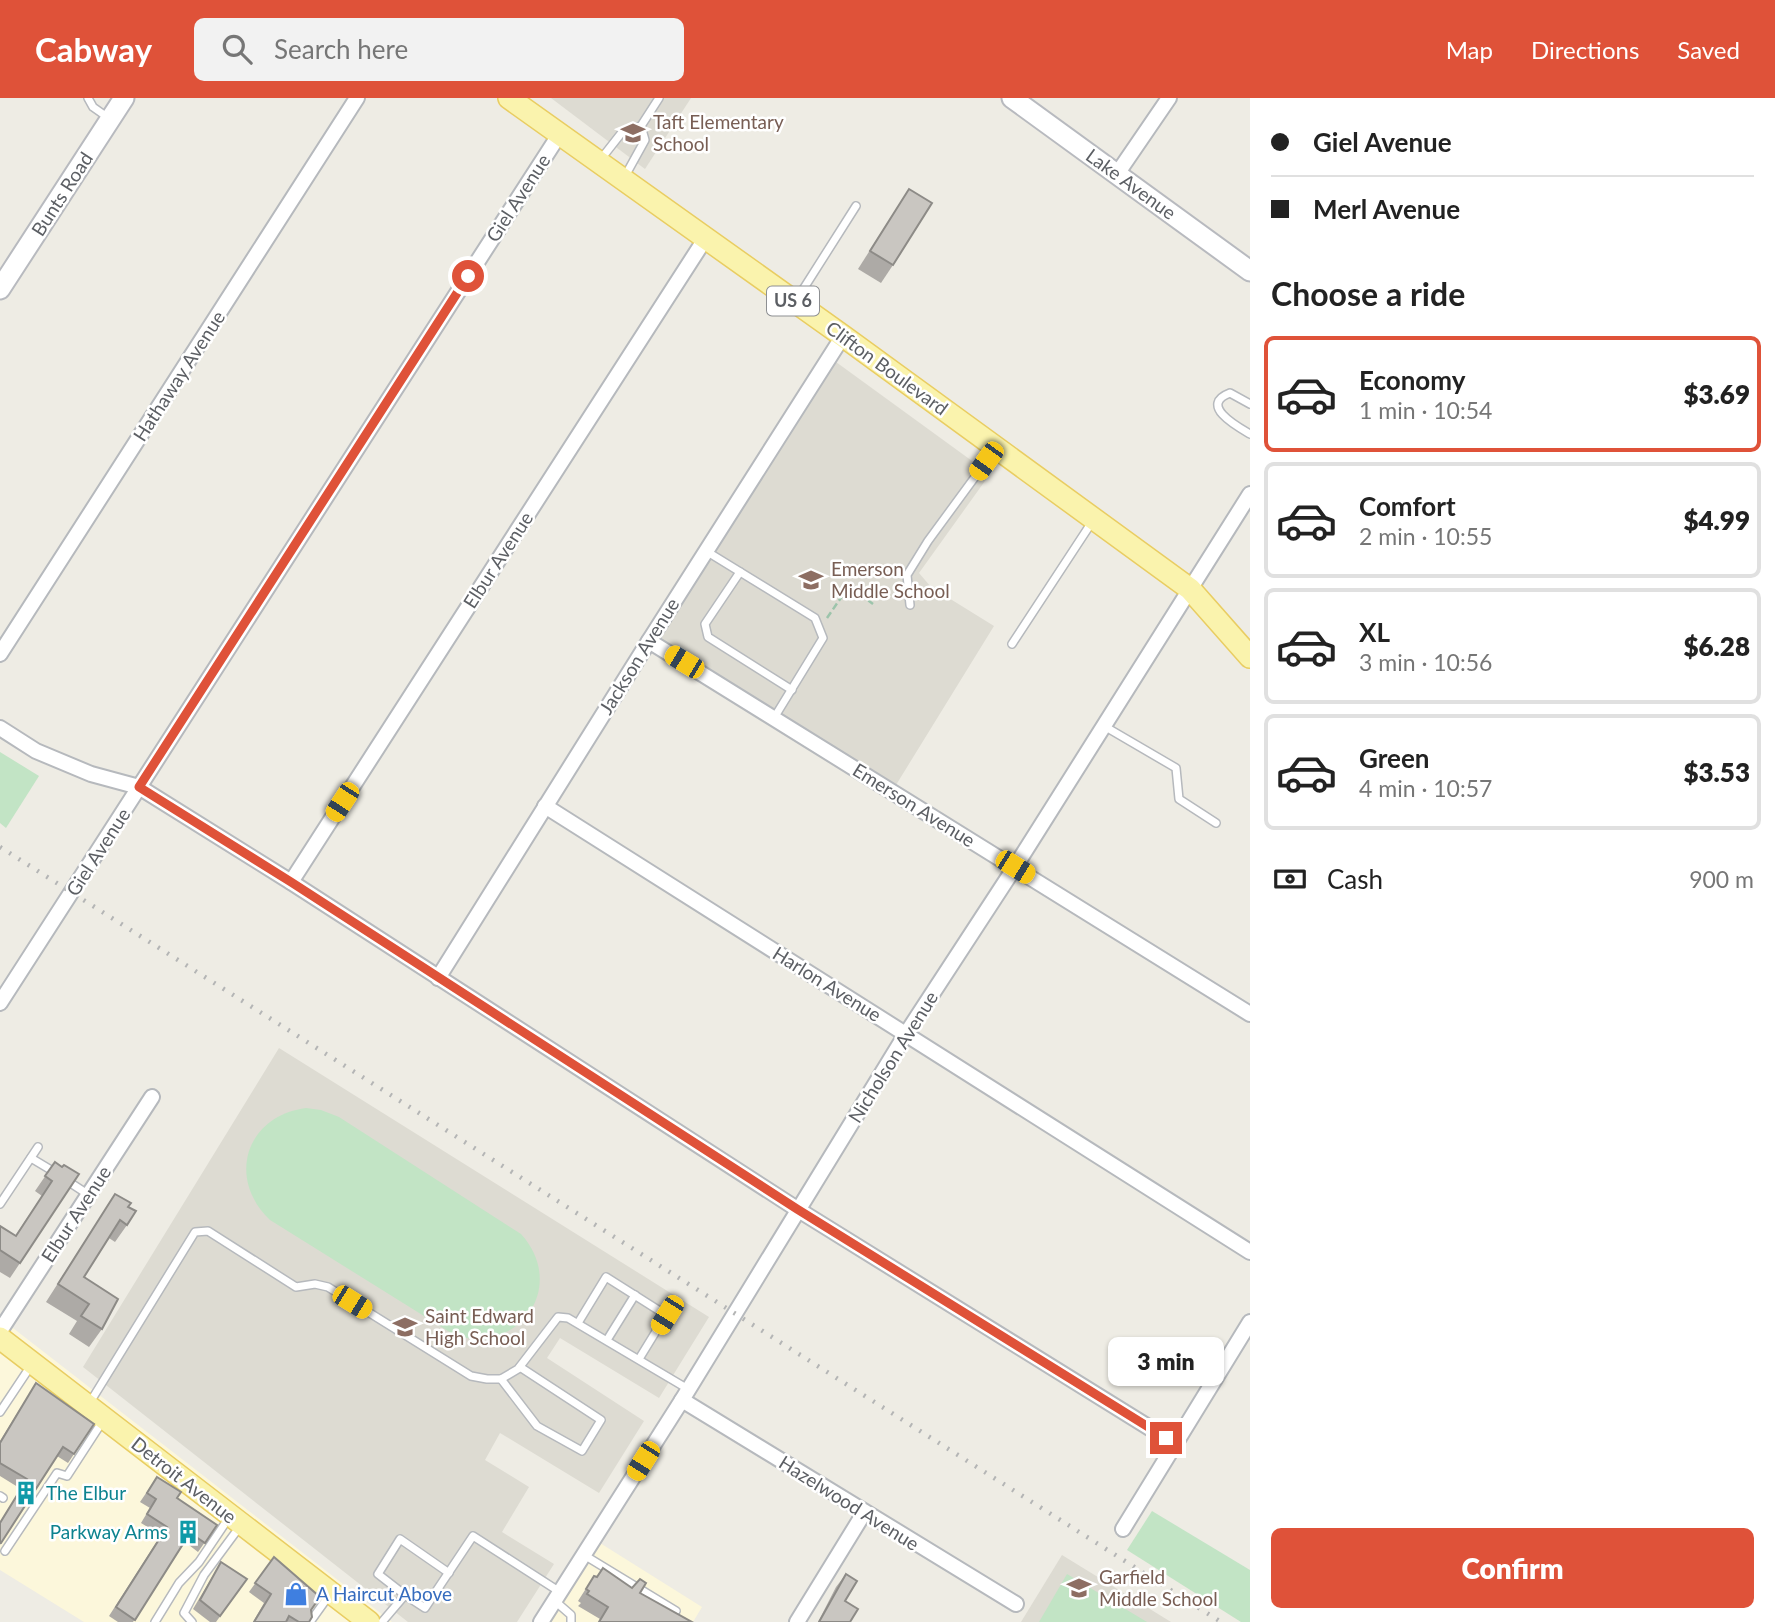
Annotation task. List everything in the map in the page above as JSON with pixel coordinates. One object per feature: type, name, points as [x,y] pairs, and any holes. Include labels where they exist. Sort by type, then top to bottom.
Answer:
[{"type":"main road","name":"Clifton Boulevard","points":[[509,98],[843,336],[1190,589],[1250,657]]},
{"type":"main road","name":"Detroit Avenue","points":[[1,1341],[369,1622]]},
{"type":"street","name":"Bunts Road","points":[[0,289],[124,98]]},
{"type":"street","name":"Hathaway Avenue","points":[[0,654],[357,98]]},
{"type":"street","name":"Lake Avenue","points":[[1012,98],[1250,271]]},
{"type":"street","points":[[1117,174],[1169,98]]},
{"type":"street","name":"Giel Avenue","points":[[0,1003],[559,135]]},
{"type":"street","name":"Elbur Avenue","points":[[291,882],[705,239]]},
{"type":"street","name":"Jackson Avenue","points":[[438,978],[843,336]]},
{"type":"street","name":"Nicholson Avenue","points":[[541,1622],[686,1394],[906,1034],[1015,867],[1250,494]]},
{"type":"street","name":"Emerson Avenue","points":[[649,640],[1250,1014]]},
{"type":"street","points":[[0,728],[36,751],[91,774],[139,787],[797,1209],[1174,1443]]},
{"type":"street","name":"Harlon Avenue","points":[[545,806],[1250,1252]]},
{"type":"street","name":"Elbur Avenue","points":[[1,1341],[152,1097]]},
{"type":"street","points":[[1123,1529],[1250,1322]]},
{"type":"street","name":"Hazelwood Avenue","points":[[686,1394],[864,1513],[1016,1604]]},
{"type":"street","points":[[797,1622],[864,1513]]},
{"type":"lane","points":[[88,98],[93,107],[111,119]]},
{"type":"lane","points":[[598,162],[623,131],[641,126],[660,98]]},
{"type":"lane","points":[[623,180],[645,140],[641,126]]},
{"type":"lane","points":[[795,302],[856,206]]},
{"type":"lane","points":[[1250,404],[1230,393],[1219,401],[1219,408],[1228,421],[1250,434]]},
{"type":"lane","points":[[910,605],[907,575],[928,541],[996,447]]},
{"type":"lane","points":[[1012,644],[1094,519]]},
{"type":"lane","points":[[706,551],[815,618],[823,638],[774,718]]},
{"type":"lane","points":[[740,572],[705,624],[708,636],[792,690]]},
{"type":"lane","points":[[1104,725],[1176,768],[1179,799],[1216,822]]},
{"type":"lane","points":[[0,1205],[38,1147]]},
{"type":"lane","points":[[31,1158],[89,1195]]},
{"type":"lane","points":[[5,1551],[57,1474],[67,1476],[96,1412],[195,1232],[208,1231],[296,1287],[315,1284],[328,1287],[471,1376],[501,1379],[520,1367],[558,1317],[578,1323],[639,1359],[686,1394]]},
{"type":"lane","points":[[578,1323],[606,1277],[667,1315],[639,1359]]},
{"type":"lane","points":[[607,1340],[635,1295]]},
{"type":"lane","points":[[0,1412],[32,1363]]},
{"type":"lane","points":[[501,1379],[537,1426],[582,1451],[601,1420],[520,1367]]},
{"type":"lane","points":[[155,1622],[179,1583],[236,1520]]},
{"type":"lane","points":[[192,1622],[184,1613],[236,1520]]},
{"type":"lane","points":[[449,1573],[400,1539],[378,1574],[425,1608],[449,1573],[473,1536],[557,1596],[570,1615],[571,1622]]},
{"type":"lane","points":[[584,1555],[676,1611]]},
{"type":"lane","points":[[310,1622],[330,1592]]},
{"type":"lane","points":[[382,1622],[405,1595]]},
{"type":"path","points":[[825,621],[849,586],[873,604]]},
{"type":"shaded area","name":"Taft Elementary School","points":[[551,98],[691,98],[645,169]]},
{"type":"shaded area","name":"Emerson Middle School","points":[[836,362],[990,474],[919,573],[931,587],[994,626],[896,785],[658,640]]},
{"type":"shaded area","name":"Saint Edward High School","points":[[279,1048],[709,1317],[659,1398],[560,1338],[547,1358],[644,1421],[599,1493],[500,1433],[485,1460],[529,1487],[502,1532],[554,1564],[517,1622],[408,1622],[83,1367]]},
{"type":"shaded area","points":[[0,1318],[392,1622],[84,1622],[0,1570]]},
{"type":"shaded area","points":[[600,1543],[702,1607],[693,1622],[551,1622]]},
{"type":"shaded area","name":"Garfield Middle School","points":[[1062,1555],[1171,1622],[1021,1622]]},
{"type":"green space","points":[[0,752],[39,776],[6,828],[0,823]]},
{"type":"green space","points":[[306,1108],[339,1117],[521,1234],[534,1254],[540,1274],[538,1293],[530,1310],[518,1325],[500,1334],[480,1339],[456,1336],[270,1220],[256,1203],[249,1186],[246,1168],[249,1151],[257,1136],[269,1123],[285,1113]]},
{"type":"green space","points":[[1152,1511],[1250,1570],[1250,1622],[1241,1622],[1127,1550]]},
{"type":"green space","points":[[1067,1574],[1147,1622],[1039,1622]]},
{"type":"building","points":[[909,189],[932,203],[893,265],[870,251]]},
{"type":"building","points":[[55,1162],[79,1174],[20,1263],[0,1250],[0,1226],[16,1236],[52,1181],[45,1176]]},
{"type":"building","points":[[115,1194],[131,1203],[128,1207],[136,1211],[127,1225],[120,1220],[84,1277],[118,1299],[102,1329],[81,1316],[89,1304],[58,1284]]},
{"type":"building","points":[[36,1383],[94,1424],[74,1454],[63,1447],[0,1543],[0,1523],[27,1479],[0,1463],[0,1443]]},
{"type":"building","points":[[157,1477],[181,1492],[177,1498],[217,1525],[205,1543],[190,1533],[135,1620],[116,1607],[167,1527],[147,1514],[156,1499],[147,1493]]},
{"type":"building","points":[[274,1557],[320,1597],[311,1610],[312,1617],[309,1622],[299,1622],[289,1616],[286,1622],[254,1622],[271,1594],[255,1583]]},
{"type":"building","points":[[221,1562],[247,1579],[220,1616],[200,1600]]},
{"type":"building","points":[[603,1568],[632,1588],[640,1579],[646,1583],[640,1593],[692,1622],[599,1622],[608,1607],[587,1594],[589,1591],[586,1589]]},
{"type":"building","points":[[846,1574],[857,1581],[845,1601],[858,1609],[850,1622],[819,1622]]},
{"type":"railway","points":[[0,847],[1221,1622]]},
{"type":"place","name":"Taft Elementary School","points":[[633,133]]},
{"type":"place","name":"Emerson Middle School","points":[[811,580]]},
{"type":"place","name":"Saint Edward High School","points":[[405,1327]]},
{"type":"place","name":"The Elbur","points":[[26,1493]]},
{"type":"place","name":"Parkway Arms","points":[[188,1532]]},
{"type":"place","name":"Garfield Middle School","points":[[1079,1588]]},
{"type":"place","name":"A Haircut Above","points":[[296,1594]]},
{"type":"route","points":[[468,276],[139,787],[797,1209],[1166,1438]]}]
